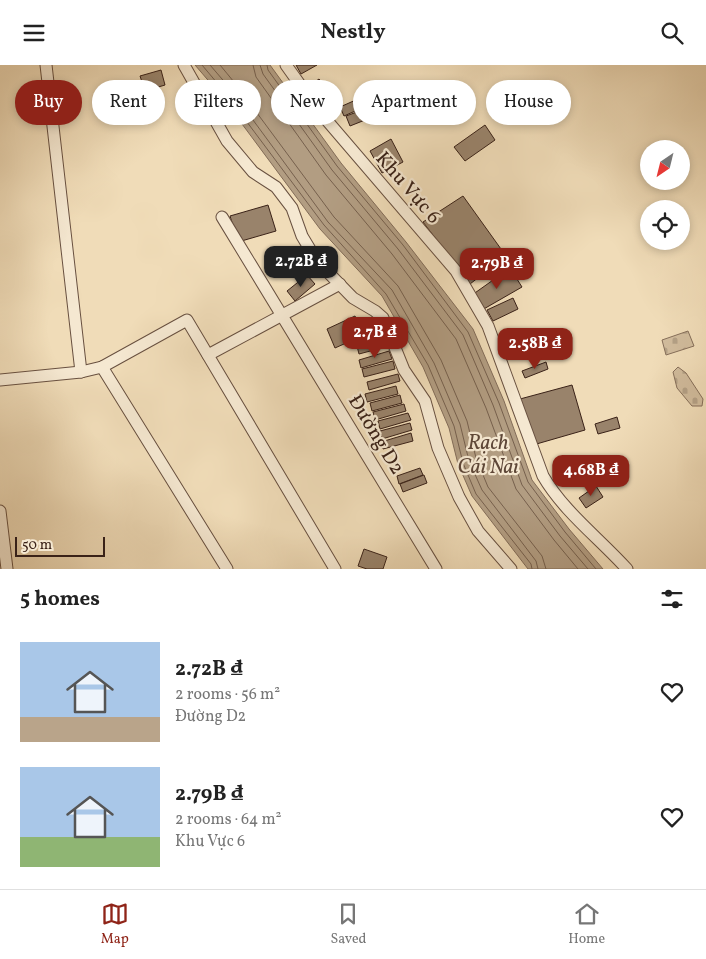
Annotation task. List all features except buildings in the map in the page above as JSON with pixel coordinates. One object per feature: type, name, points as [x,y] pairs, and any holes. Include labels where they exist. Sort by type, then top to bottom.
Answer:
[{"type":"street","points":[[46,65],[81,372]]},
{"type":"street","points":[[184,65],[227,141],[253,172],[276,187],[292,208],[302,236],[317,261],[353,298],[383,318],[404,369],[425,401],[438,447],[459,497],[478,531],[511,569]]},
{"type":"street","name":"Khu Vực 6","points":[[286,65],[318,110],[456,271],[488,326],[542,476],[552,491],[627,569]]},
{"type":"street","name":"Đường D2","points":[[222,217],[436,569]]},
{"type":"street","points":[[208,355],[340,284]]},
{"type":"street","points":[[0,380],[81,372],[102,367],[187,320],[335,569]]},
{"type":"street","points":[[102,367],[227,569]]},
{"type":"street","points":[[0,511],[7,569]]},
{"type":"green space","points":[[688,331],[694,346],[666,355],[662,340]]},
{"type":"green space","points":[[678,367],[686,373],[703,399],[702,406],[692,406],[677,388],[673,372]]},
{"type":"water","name":"Rạch Cái Nai","points":[[195,65],[270,65],[281,80],[271,80],[271,125],[313,125],[341,163],[406,242],[473,329],[504,401],[532,480],[569,529],[603,569],[528,569],[472,496],[458,464],[449,428],[423,367],[382,296],[320,229],[243,125],[261,125],[261,80],[208,80]]}]
